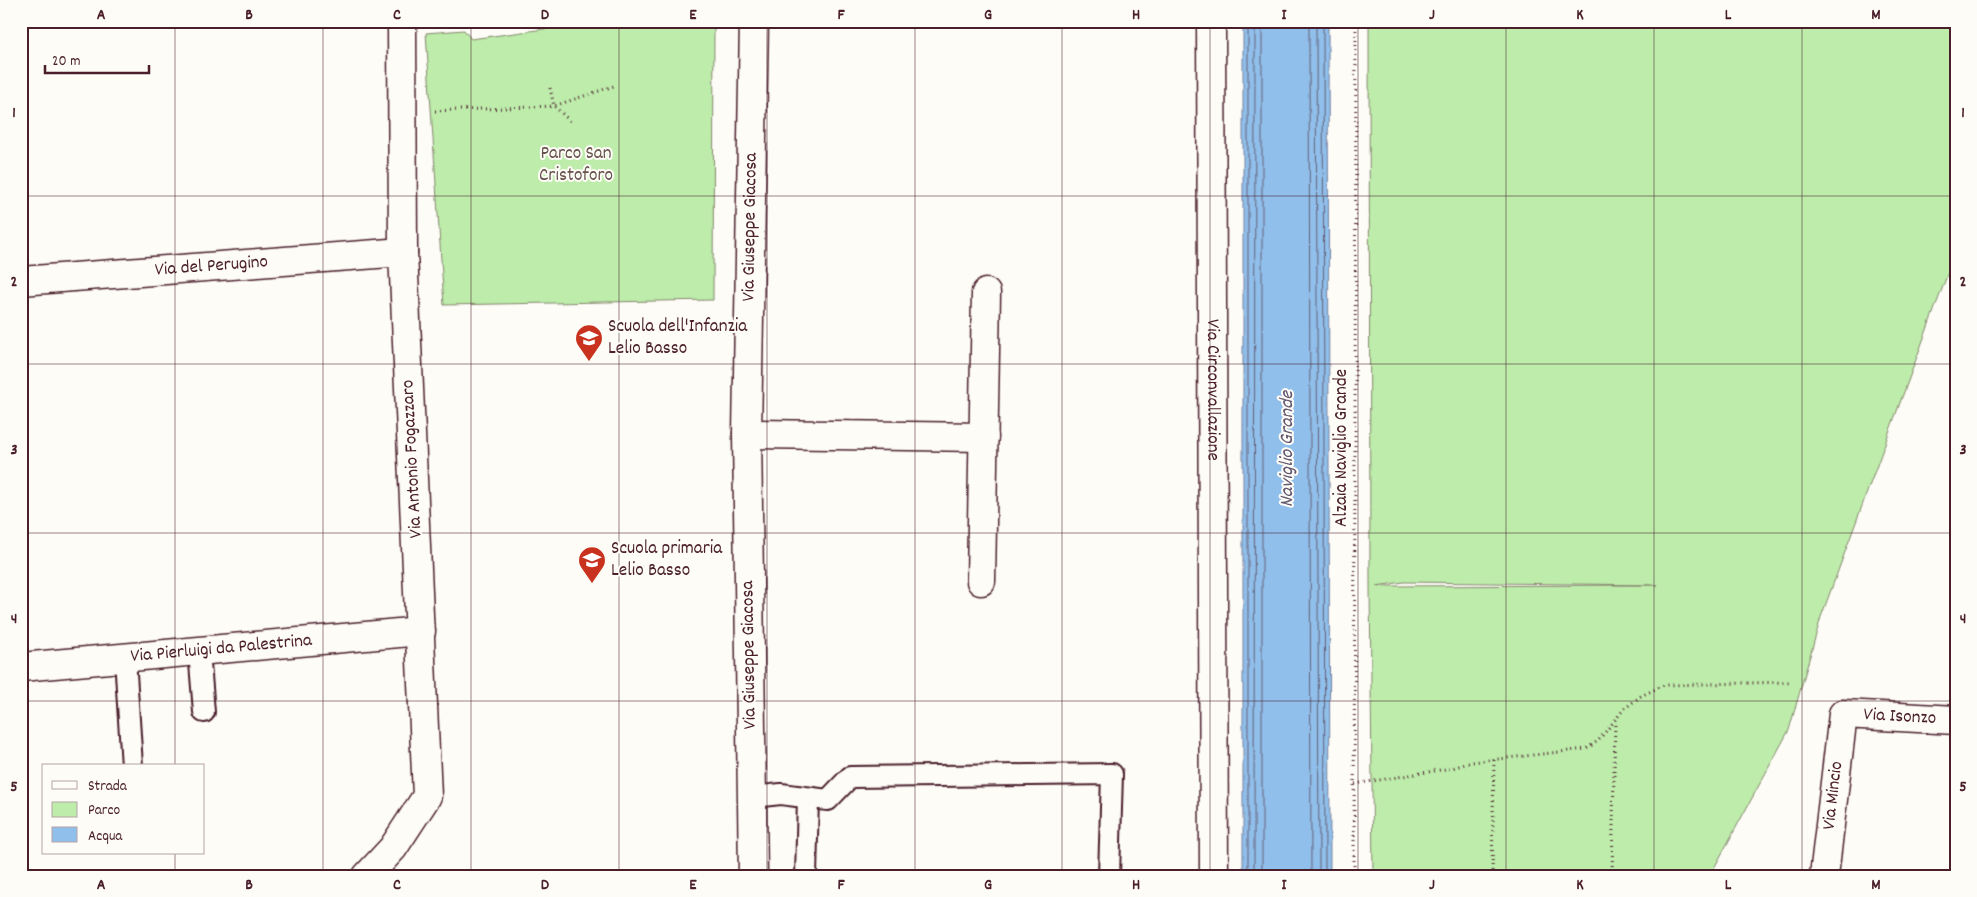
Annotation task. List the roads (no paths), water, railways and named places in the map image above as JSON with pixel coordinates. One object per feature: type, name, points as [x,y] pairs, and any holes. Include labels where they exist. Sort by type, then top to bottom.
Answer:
[{"type":"street","name":"Via Antonio Fogazzaro","points":[[367,876],[393,848],[427,796],[403,252],[402,21]]},
{"type":"street","name":"Via Giuseppe Giacosa","points":[[753,876],[747,434],[754,21]]},
{"type":"street","name":"Via Circonvallazione","points":[[1211,21],[1214,876]]},
{"type":"street","name":"Via del Perugino","points":[[21,282],[403,252]]},
{"type":"street","points":[[980,581],[986,293]]},
{"type":"street","points":[[747,434],[984,438]]},
{"type":"street","name":"Via Pierluigi da Palestrina","points":[[21,667],[421,631]]},
{"type":"street","name":"Via Isonzo","points":[[1843,714],[1956,720]]},
{"type":"street","name":"Via Mincio","points":[[1824,876],[1843,714]]},
{"type":"lane","points":[[199,651],[204,712]]},
{"type":"lane","points":[[125,658],[132,764]]},
{"type":"lane","points":[[752,797],[781,794],[828,800],[850,777],[1112,774],[1109,876]]},
{"type":"lane","points":[[806,876],[808,798]]},
{"type":"water","name":"Naviglio Grande","points":[[1243,21],[1328,21],[1330,876],[1243,876]]},
{"type":"place","name":"Scuola dell'Infanzia Lelio Basso","points":[[589,362]]},
{"type":"place","name":"Scuola primaria Lelio Basso","points":[[592,584]]},
{"type":"park label","name":"Parco San Cristoforo","points":[[576,165]]}]
